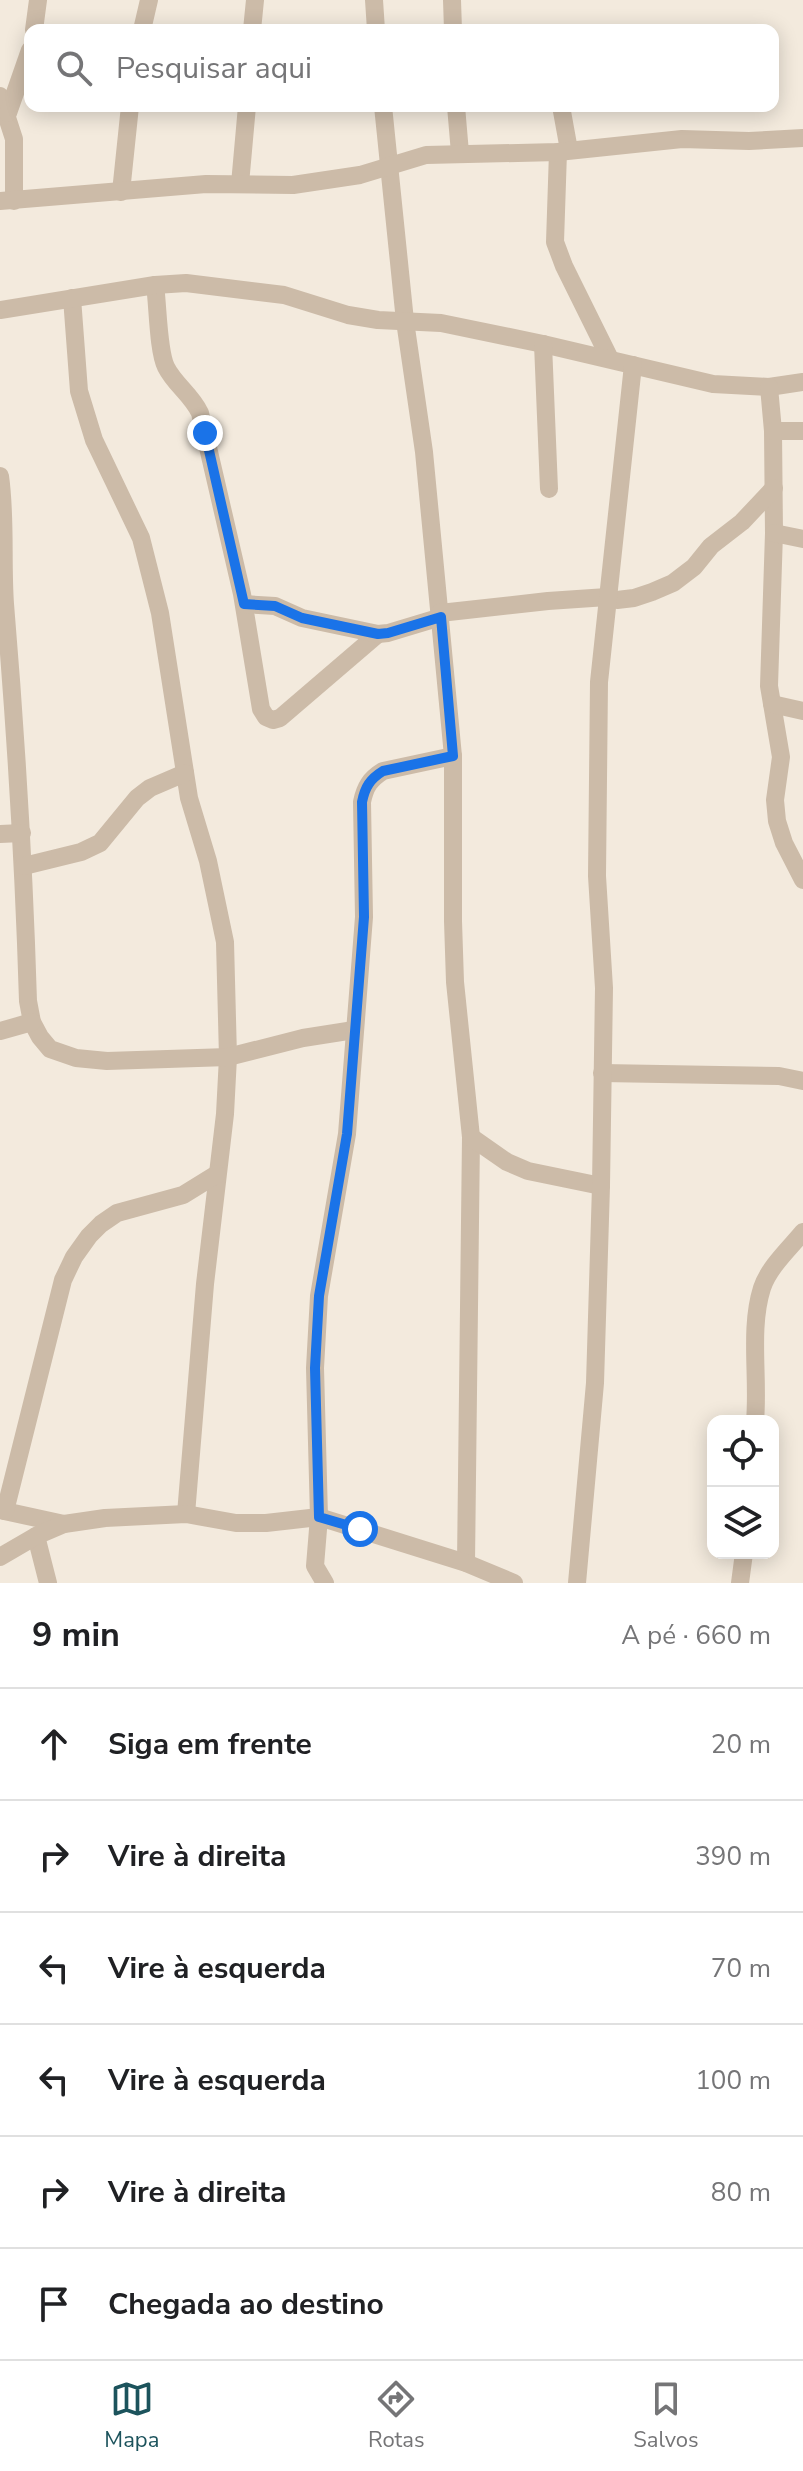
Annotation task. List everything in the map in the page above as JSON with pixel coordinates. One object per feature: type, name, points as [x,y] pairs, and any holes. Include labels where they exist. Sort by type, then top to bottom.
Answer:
[{"type":"street","points":[[35,24],[38,0]]},
{"type":"street","points":[[143,24],[149,0]]},
{"type":"street","points":[[253,24],[255,0]]},
{"type":"street","points":[[374,0],[376,24]]},
{"type":"street","points":[[452,0],[453,24]]},
{"type":"street","points":[[24,62],[4,104],[14,139],[7,201],[206,184],[293,185],[360,175],[426,155],[564,151],[682,139],[749,141],[803,138]]},
{"type":"street","points":[[121,192],[129,112]]},
{"type":"street","points":[[240,184],[246,112]]},
{"type":"street","points":[[384,112],[405,321],[424,452],[453,756],[455,982],[471,1137],[466,1563]]},
{"type":"street","points":[[457,112],[460,153]]},
{"type":"street","points":[[561,112],[564,151],[555,242],[610,359]]},
{"type":"street","points":[[360,175],[392,195]]},
{"type":"street","points":[[0,310],[155,285],[186,283],[284,295],[348,315],[378,320],[441,323],[713,384],[769,387],[803,382]]},
{"type":"street","points":[[155,285],[164,364],[172,378],[192,397],[200,413],[244,604],[261,709],[266,717],[273,720],[280,718],[378,634]]},
{"type":"street","points":[[72,298],[79,391],[94,440],[141,538],[160,613],[189,798],[208,861],[225,942],[228,1057],[186,1514]]},
{"type":"street","points":[[543,344],[549,489]]},
{"type":"street","points":[[577,1583],[595,1383],[601,1186],[604,988],[597,876],[597,734],[607,597],[633,365]]},
{"type":"street","points":[[769,387],[774,488],[769,675],[781,757],[775,800],[784,843],[803,880]]},
{"type":"street","points":[[773,431],[803,431]]},
{"type":"street","points":[[0,476],[3,498],[5,667],[22,833],[28,1001],[32,1022],[40,1037],[50,1049],[76,1058],[107,1061],[228,1057],[303,1038],[354,1030]]},
{"type":"street","points":[[244,604],[275,606],[302,618],[378,634],[441,615],[607,597],[617,600],[634,598],[673,583],[694,567],[711,546],[749,516],[774,488]]},
{"type":"street","points":[[774,533],[803,539]]},
{"type":"street","points":[[772,704],[803,711]]},
{"type":"street","points":[[325,1583],[315,1566],[319,1517],[315,1368],[319,1296],[347,1134],[364,917],[362,802],[365,788],[374,776],[383,771],[453,756]]},
{"type":"street","points":[[24,866],[81,852],[100,843],[137,798],[150,788],[185,773]]},
{"type":"street","points":[[0,834],[22,833]]},
{"type":"street","points":[[0,1031],[32,1022]]},
{"type":"street","points":[[602,1073],[779,1076],[803,1081]]},
{"type":"street","points":[[471,1137],[507,1162],[528,1171],[601,1186]]},
{"type":"street","points":[[64,1524],[2,1510],[63,1280],[89,1236],[117,1213],[183,1195],[217,1174]]},
{"type":"street","points":[[755,1415],[757,1321],[762,1287],[776,1263],[803,1232]]},
{"type":"street","points":[[0,1557],[64,1524],[157,1514],[186,1514],[236,1523],[319,1517],[466,1563],[514,1583]]},
{"type":"street","points":[[36,1536],[48,1583]]},
{"type":"street","points":[[743,1580],[744,1559]]},
{"type":"route","points":[[205,433],[244,604],[275,606],[302,618],[378,634],[441,617],[453,756],[383,771],[374,776],[365,788],[362,802],[364,917],[347,1134],[319,1296],[315,1368],[319,1517],[360,1529]]}]
